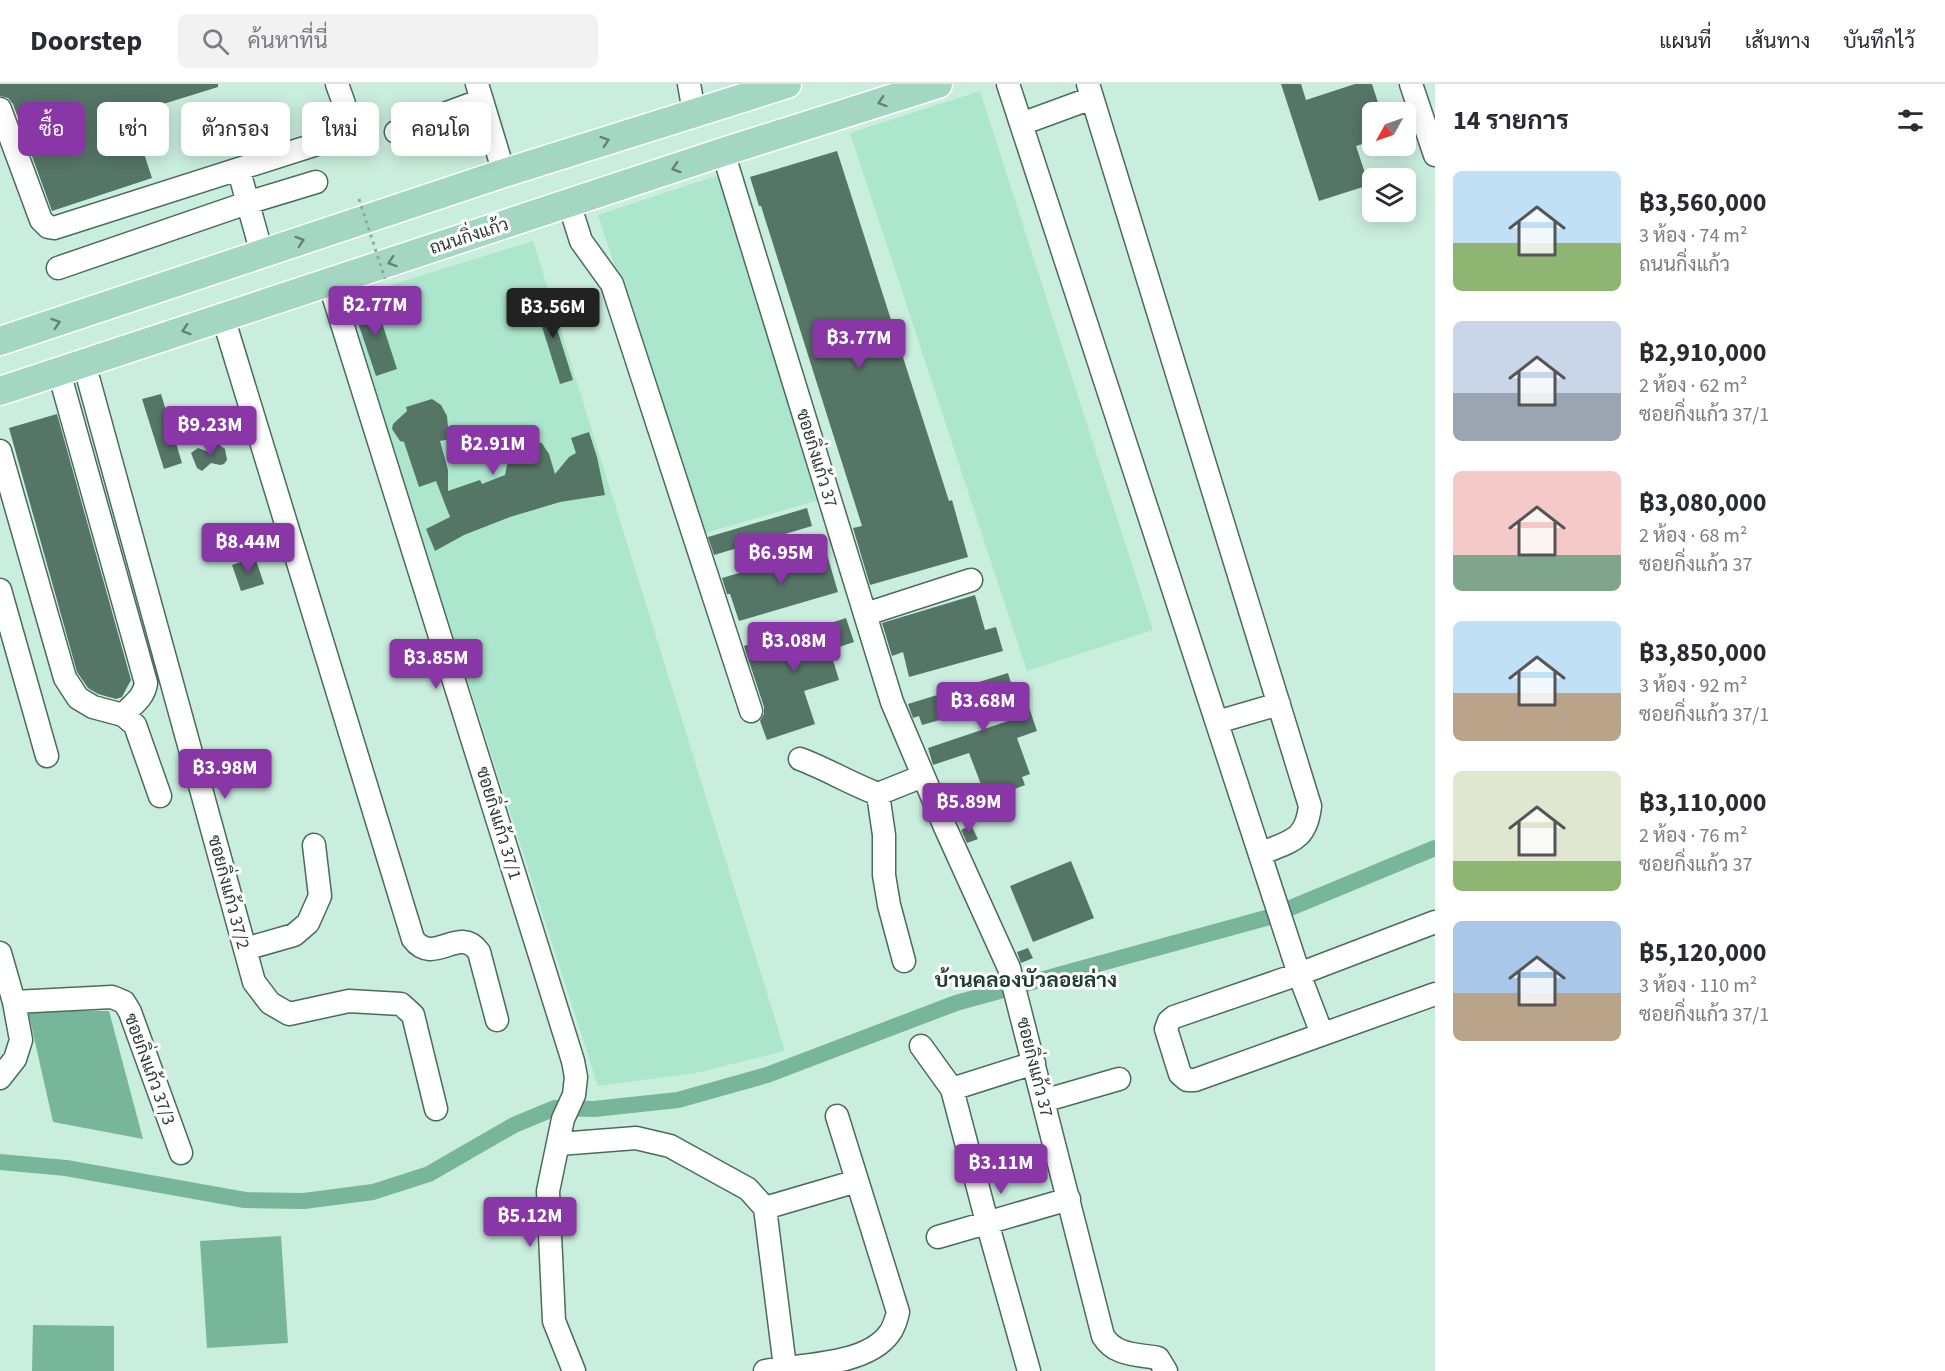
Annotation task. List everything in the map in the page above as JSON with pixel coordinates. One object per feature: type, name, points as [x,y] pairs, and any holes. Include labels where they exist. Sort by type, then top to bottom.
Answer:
[{"type":"main road","points":[[0,341],[504,173],[786,84]]},
{"type":"main road","name":"ถนนกิ่งแก้ว","points":[[0,391],[723,152],[938,84]]},
{"type":"street","points":[[0,109],[41,220],[48,227],[54,228],[239,171],[345,134],[348,128],[347,117],[338,84]]},
{"type":"street","points":[[689,84],[694,112]]},
{"type":"street","points":[[1008,84],[1299,974],[1322,1034]]},
{"type":"street","points":[[1411,84],[1435,155]]},
{"type":"street","points":[[1021,124],[1090,91],[1310,806],[1308,824],[1298,837],[1260,854]]},
{"type":"street","points":[[459,102],[480,92],[504,173]]},
{"type":"street","name":"ซอยกิ่งแก้ว 37","points":[[723,152],[892,702],[1009,968],[1103,1336],[1109,1345],[1118,1351],[1158,1358],[1166,1371]]},
{"type":"street","points":[[239,171],[262,254]]},
{"type":"street","points":[[58,268],[247,203],[316,182]]},
{"type":"street","points":[[569,203],[581,241],[612,284],[751,711]]},
{"type":"street","name":"ซอยกิ่งแก้ว 37/1","points":[[329,282],[573,1061],[576,1077],[574,1095],[563,1119],[548,1191],[554,1321],[574,1371]]},
{"type":"street","points":[[223,317],[413,939],[418,947],[428,951],[465,941],[474,945],[479,952],[497,1020]]},
{"type":"street","points":[[71,368],[146,683],[140,700],[123,715]]},
{"type":"street","name":"ซอยกิ่งแก้ว 37/2","points":[[71,368],[254,982],[270,1003],[289,1014],[349,1001],[401,1004],[413,1016],[436,1110]]},
{"type":"street","points":[[0,452],[65,678],[78,698],[93,707],[123,715],[135,725],[160,796]]},
{"type":"street","points":[[866,614],[971,580]]},
{"type":"street","points":[[0,590],[47,756]]},
{"type":"street","points":[[1217,722],[1279,704]]},
{"type":"street","points":[[800,759],[878,794],[923,776]]},
{"type":"street","points":[[878,794],[884,835],[884,875],[889,905],[904,961]]},
{"type":"street","points":[[245,949],[294,935],[308,923],[320,896],[314,845]]},
{"type":"street","points":[[1435,922],[1299,974],[1174,1017],[1169,1021],[1166,1029],[1180,1074],[1187,1080],[1195,1080],[1435,994]]},
{"type":"street","points":[[0,953],[14,1002],[21,1040],[15,1059],[0,1078]]},
{"type":"street","name":"ซอยกิ่งแก้ว 37/3","points":[[14,1002],[112,997],[124,1002],[130,1012],[181,1153]]},
{"type":"street","points":[[921,1046],[952,1089],[1029,1371]]},
{"type":"street","points":[[952,1089],[1034,1063]]},
{"type":"street","points":[[1043,1101],[1119,1079]]},
{"type":"street","points":[[559,1144],[636,1138],[670,1146],[748,1189],[765,1208],[775,1369],[843,1360],[867,1352],[889,1335],[898,1312],[837,1116]]},
{"type":"street","points":[[765,1208],[857,1181]]},
{"type":"street","points":[[938,1237],[1069,1199]]},
{"type":"path","points":[[360,199],[385,279]]},
{"type":"shaded area","points":[[980,91],[1153,630],[1027,671],[850,133]]},
{"type":"shaded area","points":[[719,175],[819,500],[702,534],[598,215]]},
{"type":"shaded area","points":[[533,241],[785,1051],[696,1073],[598,1086],[345,299]]},
{"type":"shaded area","points":[[483,429],[502,432],[517,429],[521,431],[519,437],[498,446],[490,445],[482,434]]},
{"type":"shaded area","points":[[28,1011],[109,1011],[143,1139],[53,1122]]},
{"type":"shaded area","points":[[281,1236],[288,1343],[207,1348],[200,1241]]},
{"type":"shaded area","points":[[33,1325],[114,1326],[114,1371],[32,1371]]},
{"type":"building","points":[[0,84],[218,84],[218,87],[169,102],[97,102],[97,156],[145,156],[152,178],[52,211],[32,156],[85,156],[85,102],[18,102],[18,118],[13,104],[8,98],[0,96]]},
{"type":"building","points":[[1281,84],[1301,84],[1306,100],[1355,84],[1372,84],[1378,102],[1362,102],[1362,144],[1356,146],[1363,168],[1362,187],[1319,201]]},
{"type":"building","points":[[837,151],[949,501],[952,500],[968,557],[870,585],[853,528],[862,526],[750,177]]},
{"type":"building","points":[[546,294],[573,380],[560,384],[533,298]]},
{"type":"building","points":[[374,298],[397,369],[376,376],[352,305]]},
{"type":"building","points":[[161,394],[182,463],[164,469],[142,399]]},
{"type":"building","points":[[432,399],[441,405],[447,416],[449,439],[440,441],[448,470],[448,491],[480,480],[482,484],[505,475],[507,465],[516,450],[532,442],[542,443],[549,454],[555,474],[569,457],[576,453],[571,438],[589,432],[605,495],[560,502],[510,517],[464,535],[435,551],[426,529],[450,517],[436,481],[419,487],[404,442],[400,441],[392,429],[393,424],[407,411],[406,407]]},
{"type":"building","points":[[57,414],[131,680],[122,697],[116,699],[98,694],[88,688],[77,672],[9,428]]},
{"type":"building","points":[[217,443],[225,449],[227,460],[224,464],[211,463],[202,471],[197,468],[191,453],[198,448],[209,452],[212,445]]},
{"type":"building","points":[[807,508],[812,526],[714,555],[708,537]]},
{"type":"building","points":[[825,548],[838,592],[739,621],[722,578]]},
{"type":"building","points":[[255,557],[264,584],[241,591],[232,565]]},
{"type":"building","points":[[975,595],[985,630],[996,627],[1003,651],[909,677],[903,652],[892,656],[882,623]]},
{"type":"building","points":[[846,618],[854,642],[830,650],[839,680],[804,691],[815,724],[767,740],[760,721],[764,714],[764,707],[744,646]]},
{"type":"building","points":[[1008,673],[1015,696],[1024,693],[1037,731],[1017,738],[1030,774],[1022,777],[1025,785],[987,800],[969,753],[933,765],[928,748],[1017,718],[1012,700],[922,725],[919,716],[913,718],[908,704]]},
{"type":"building","points":[[971,825],[978,839],[967,843],[961,830]]},
{"type":"building","points":[[1071,861],[1094,918],[1033,942],[1010,886]]},
{"type":"building","points":[[1028,948],[1033,958],[1021,963],[1017,952]]},
{"type":"waterway","points":[[0,1162],[66,1168],[245,1200],[304,1201],[373,1192],[429,1174],[514,1125],[555,1108],[594,1109],[678,1100],[767,1075],[956,1003],[1266,918],[1435,848]]},
{"type":"district","name":"บ้านคลองบัวลอยล่าง","points":[[1026,980]]}]
